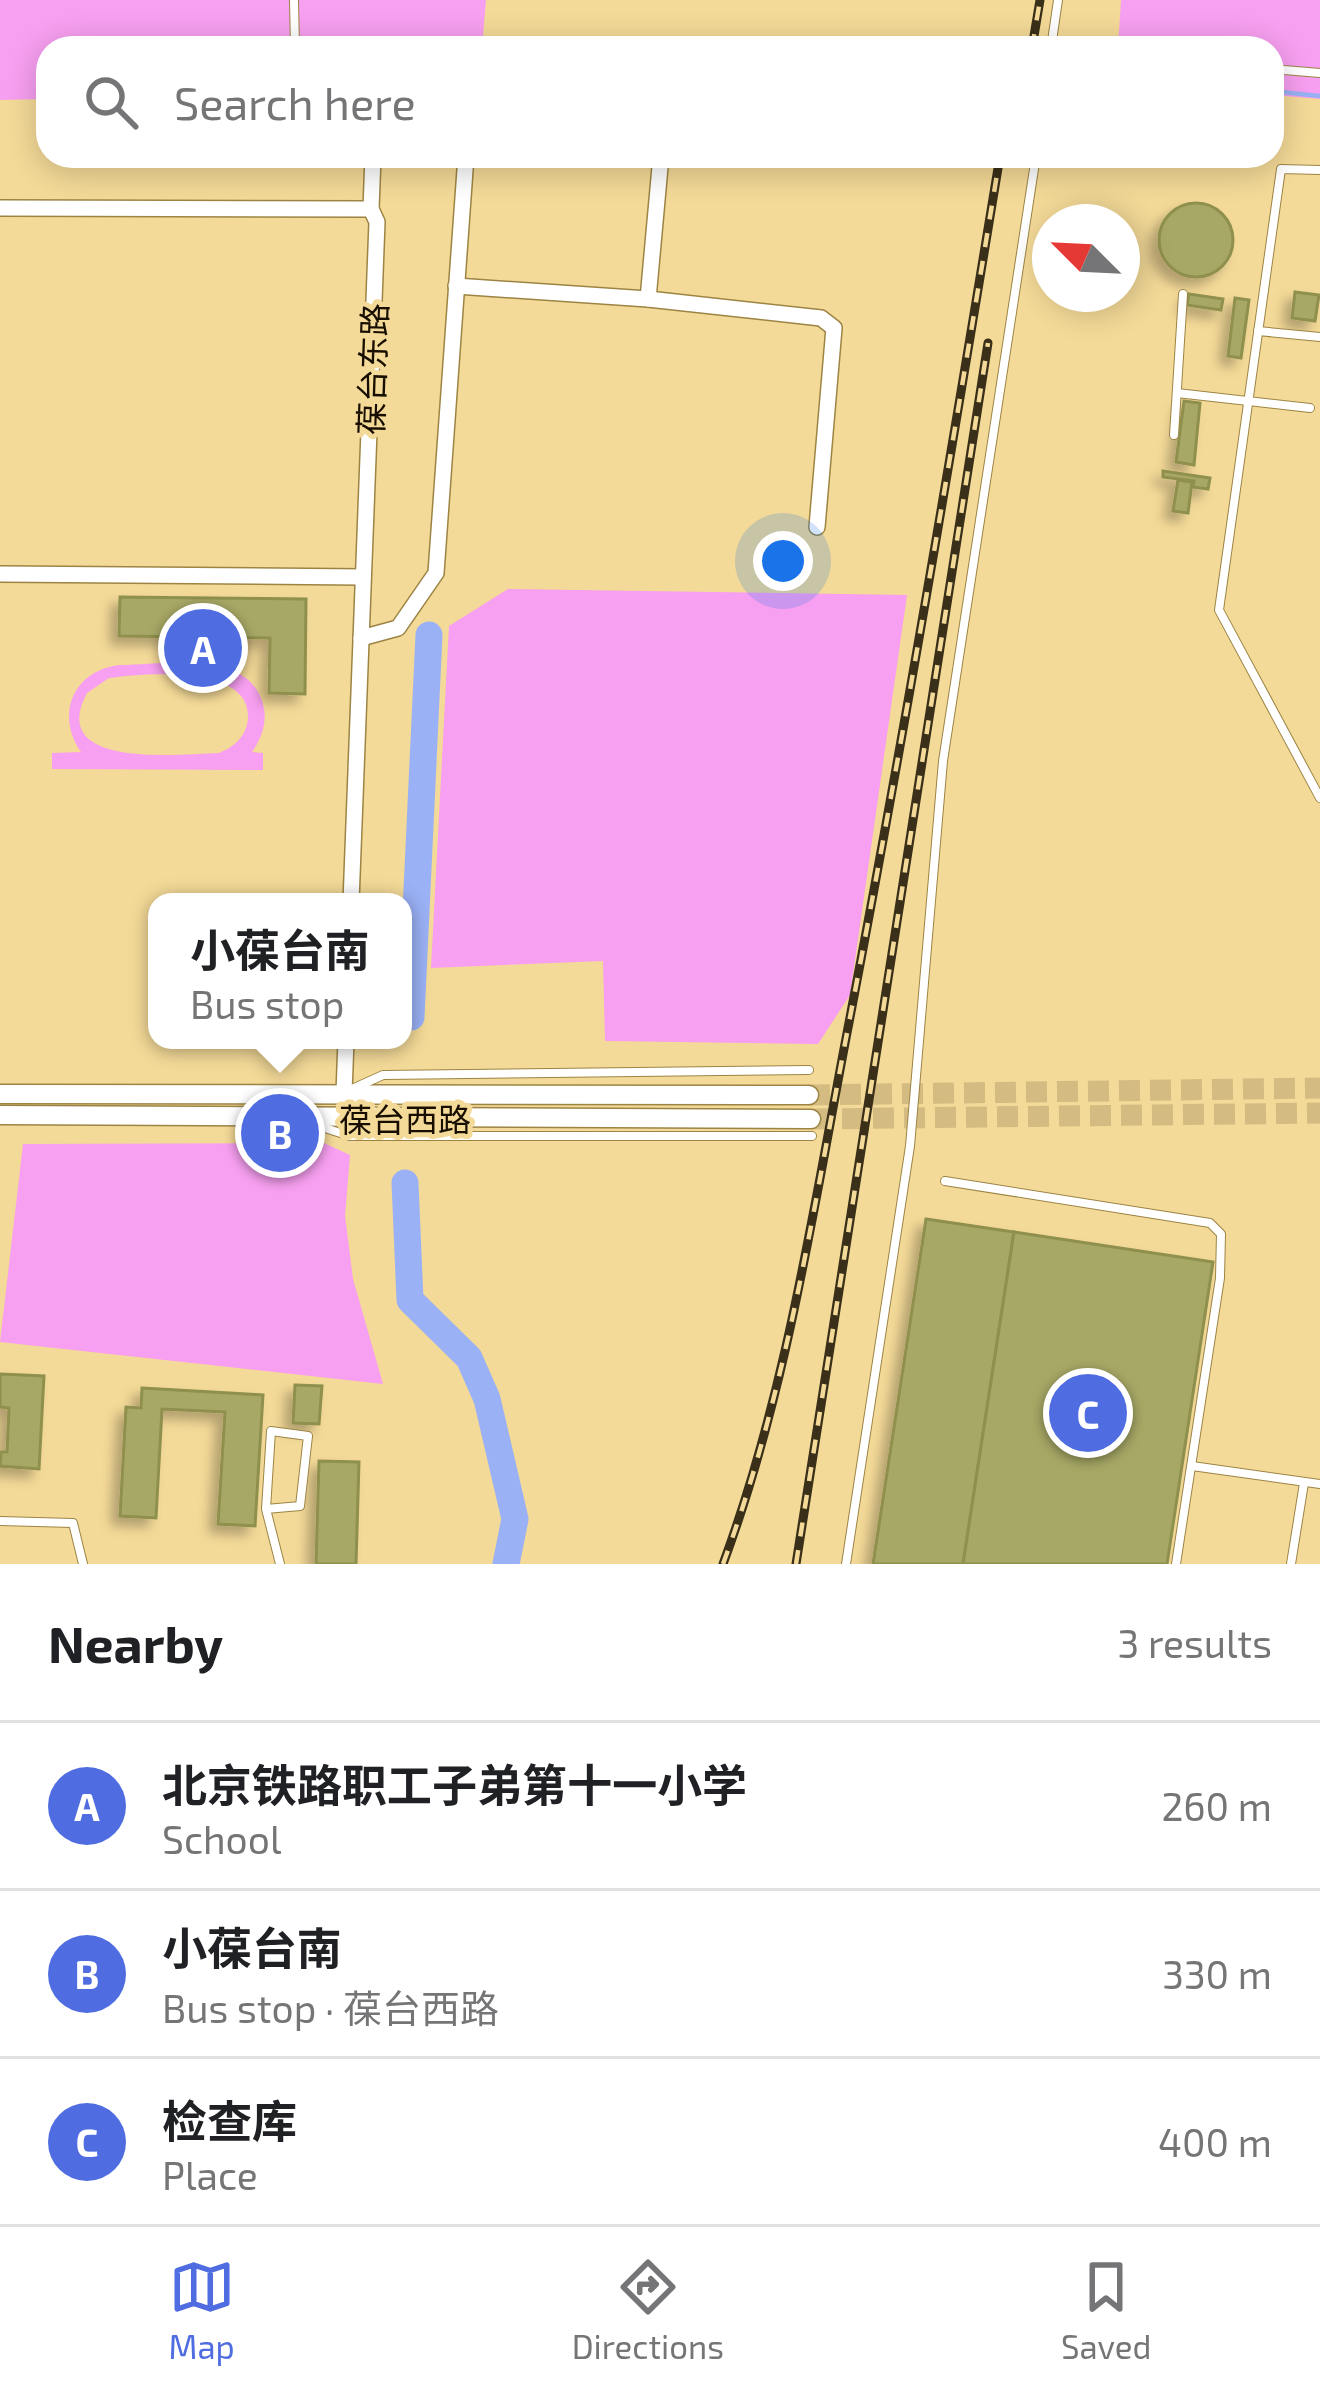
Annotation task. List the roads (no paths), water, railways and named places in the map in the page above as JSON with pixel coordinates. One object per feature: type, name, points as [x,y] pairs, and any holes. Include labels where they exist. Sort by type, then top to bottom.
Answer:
[{"type":"street","name":"葆台东路","points":[[351,893],[377,222],[371,209],[373,168]]},
{"type":"street","points":[[361,638],[398,628],[436,573],[465,168]]},
{"type":"street","points":[[648,299],[660,168]]},
{"type":"street","points":[[0,208],[371,209]]},
{"type":"street","points":[[456,286],[648,299],[821,318],[834,328],[817,527]]},
{"type":"street","points":[[0,574],[364,577]]},
{"type":"street","points":[[344,1093],[346,1049]]},
{"type":"street","name":"葆台西路","points":[[0,1094],[808,1094]]},
{"type":"street","name":"葆台西路","points":[[0,1115],[811,1127]]},
{"type":"lane","points":[[294,0],[295,36]]},
{"type":"lane","points":[[1054,36],[1058,0]]},
{"type":"lane","points":[[1284,70],[1320,73]]},
{"type":"lane","points":[[847,1564],[910,1146],[943,761],[1034,168]]},
{"type":"lane","points":[[1320,170],[1281,169],[1219,610],[1320,797]]},
{"type":"lane","points":[[1174,435],[1183,294]]},
{"type":"lane","points":[[1258,331],[1320,337]]},
{"type":"lane","points":[[1177,392],[1310,408]]},
{"type":"lane","points":[[344,1093],[383,1075],[809,1070]]},
{"type":"lane","points":[[945,1181],[1210,1223],[1221,1234],[1220,1279],[1176,1564]]},
{"type":"lane","points":[[266,1509],[300,1506],[308,1436],[271,1431],[266,1509],[280,1564]]},
{"type":"lane","points":[[1192,1466],[1320,1484]]},
{"type":"lane","points":[[1292,1564],[1304,1482]]},
{"type":"lane","points":[[0,1521],[74,1523],[83,1564]]},
{"type":"waterway","points":[[1284,92],[1320,96]]},
{"type":"waterway","points":[[412,996],[429,635]]},
{"type":"waterway","points":[[405,1183],[410,1300],[469,1358],[487,1399],[515,1519],[506,1564]]},
{"type":"tunnel","points":[[809,1095],[1320,1088]]},
{"type":"tunnel","points":[[811,1119],[1320,1113]]},
{"type":"railway","points":[[1034,36],[1040,0]]},
{"type":"railway","points":[[723,1564],[764,1434],[809,1234],[907,705],[998,168]]},
{"type":"railway","points":[[796,1564],[988,343]]},
{"type":"place","name":"北京铁路职工子弟第十一小学","points":[[203,648]]},
{"type":"place","name":"小葆台南","points":[[280,1133]]},
{"type":"place","name":"检查库","points":[[1088,1413]]}]
